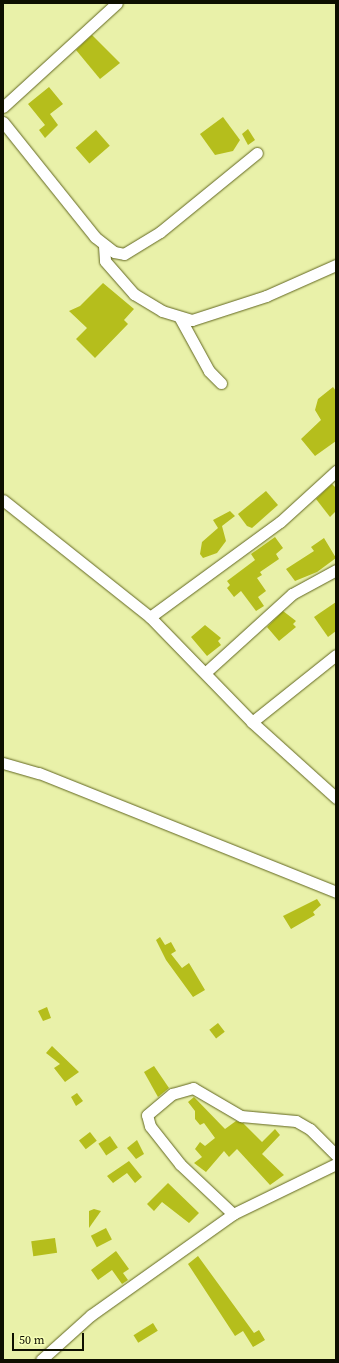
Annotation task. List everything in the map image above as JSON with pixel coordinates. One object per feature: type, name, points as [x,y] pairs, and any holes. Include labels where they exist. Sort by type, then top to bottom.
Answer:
[{"type":"street","points":[[3,107],[117,3]]},
{"type":"street","points":[[3,122],[104,246],[124,254],[136,250],[257,153]]},
{"type":"street","points":[[104,246],[105,261],[113,275],[147,304],[180,318],[192,320],[266,296],[336,265]]},
{"type":"street","points":[[180,318],[208,371],[221,382]]},
{"type":"street","points":[[150,617],[280,522],[336,471]]},
{"type":"street","points":[[3,500],[150,617],[206,672],[252,722],[336,798]]},
{"type":"street","points":[[206,672],[292,594],[336,570]]},
{"type":"street","points":[[252,722],[336,655]]},
{"type":"street","points":[[3,763],[39,773],[336,892]]},
{"type":"street","points":[[233,1214],[180,1164],[150,1126],[147,1115],[172,1094],[193,1088],[241,1116],[296,1121],[310,1129],[336,1155]]},
{"type":"street","points":[[41,1360],[91,1315],[233,1214],[336,1164]]},
{"type":"building","points":[[92,35],[120,63],[100,79],[76,50]]},
{"type":"building","points":[[49,87],[63,104],[50,114],[58,125],[45,138],[39,130],[45,125],[28,104]]},
{"type":"building","points":[[223,117],[240,140],[233,151],[215,155],[200,134]]},
{"type":"building","points":[[248,129],[255,140],[248,145],[242,134]]},
{"type":"building","points":[[96,130],[110,146],[89,164],[76,148]]},
{"type":"building","points":[[103,283],[134,309],[124,320],[128,324],[95,358],[76,339],[87,328],[69,311],[80,306]]},
{"type":"building","points":[[333,387],[336,391],[336,441],[315,456],[301,439],[321,420],[315,410],[318,399]]},
{"type":"building","points":[[332,484],[336,488],[336,511],[330,517],[316,499]]},
{"type":"building","points":[[266,491],[278,505],[252,528],[247,526],[238,514]]},
{"type":"building","points":[[230,511],[235,516],[222,526],[226,541],[217,553],[203,558],[200,554],[202,542],[218,528],[213,520]]},
{"type":"building","points":[[275,537],[283,548],[276,554],[279,559],[260,572],[262,575],[257,578],[266,591],[258,597],[264,606],[256,611],[241,591],[234,597],[227,588],[230,585],[227,581],[255,560],[251,554]]},
{"type":"building","points":[[324,538],[336,558],[317,572],[295,581],[286,569],[314,551],[311,547]]},
{"type":"building","points":[[336,602],[336,631],[328,637],[314,617]]},
{"type":"building","points":[[283,611],[296,621],[293,624],[296,627],[279,641],[267,627]]},
{"type":"building","points":[[205,625],[221,638],[218,641],[221,645],[207,656],[191,637]]},
{"type":"building","points":[[317,899],[321,905],[313,912],[315,915],[291,929],[283,916]]},
{"type":"building","points":[[160,937],[165,945],[171,942],[176,951],[171,954],[182,968],[189,963],[205,990],[193,997],[166,960],[156,940]]},
{"type":"building","points":[[47,1007],[51,1018],[43,1021],[38,1011]]},
{"type":"building","points":[[218,1023],[225,1032],[216,1038],[209,1030]]},
{"type":"building","points":[[52,1046],[79,1072],[65,1082],[54,1068],[60,1064],[46,1053]]},
{"type":"building","points":[[154,1066],[169,1088],[158,1097],[144,1072]]},
{"type":"building","points":[[77,1093],[83,1101],[76,1106],[71,1097]]},
{"type":"building","points":[[194,1097],[225,1129],[236,1121],[243,1123],[262,1142],[275,1129],[280,1135],[262,1154],[284,1175],[270,1185],[237,1149],[229,1157],[224,1151],[206,1172],[194,1163],[202,1157],[195,1149],[200,1142],[205,1146],[215,1138],[204,1123],[200,1125],[195,1119],[195,1111],[188,1102]]},
{"type":"building","points":[[90,1132],[97,1141],[86,1149],[79,1141]]},
{"type":"building","points":[[110,1136],[118,1148],[106,1155],[98,1144]]},
{"type":"building","points":[[137,1140],[144,1154],[136,1159],[127,1148]]},
{"type":"building","points":[[129,1161],[142,1177],[135,1183],[127,1173],[113,1183],[107,1176]]},
{"type":"building","points":[[168,1183],[199,1213],[189,1223],[162,1202],[154,1211],[147,1204]]},
{"type":"building","points":[[94,1209],[101,1211],[89,1228],[89,1211]]},
{"type":"building","points":[[106,1228],[112,1240],[97,1247],[91,1236]]},
{"type":"building","points":[[55,1238],[57,1253],[33,1256],[31,1241]]},
{"type":"building","points":[[116,1251],[129,1269],[123,1273],[128,1280],[122,1284],[112,1270],[98,1280],[91,1270]]},
{"type":"building","points":[[198,1256],[254,1333],[259,1330],[265,1340],[253,1347],[243,1331],[235,1336],[188,1264]]},
{"type":"building","points":[[153,1323],[158,1331],[138,1343],[133,1335]]}]
